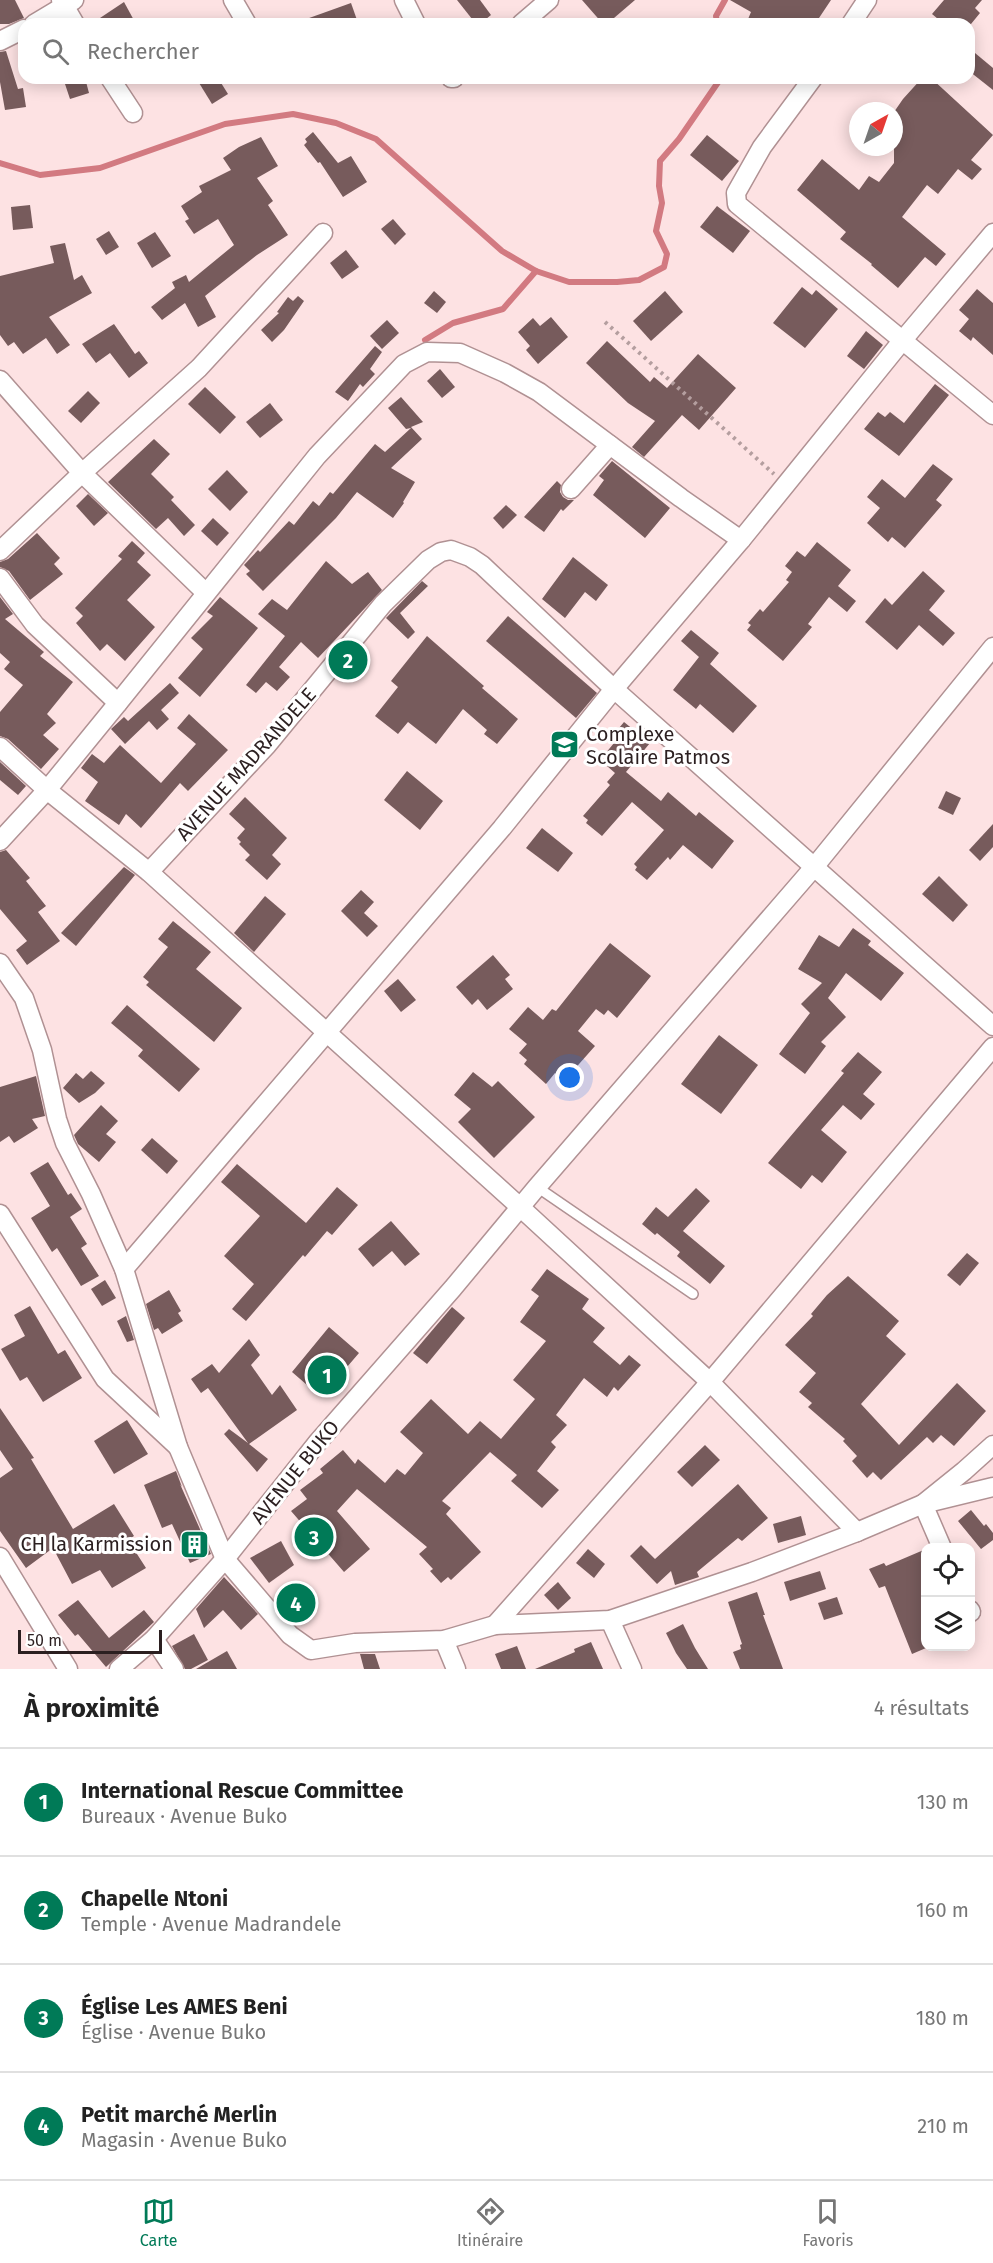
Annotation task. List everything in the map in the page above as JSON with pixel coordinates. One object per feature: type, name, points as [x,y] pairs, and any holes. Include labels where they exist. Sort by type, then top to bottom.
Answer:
[{"type":"street","points":[[233,0],[244,18]]},
{"type":"street","points":[[404,0],[413,18]]},
{"type":"street","points":[[528,18],[549,0]]},
{"type":"street","points":[[855,18],[867,0]]},
{"type":"street","points":[[43,18],[66,2],[73,18]]},
{"type":"street","points":[[0,41],[18,32]]},
{"type":"street","points":[[114,84],[133,113]]},
{"type":"street","points":[[809,84],[762,147],[736,193],[737,204],[993,415]]},
{"type":"street","points":[[0,551],[82,473],[199,368],[323,233]]},
{"type":"street","points":[[124,1269],[328,1034],[502,828],[614,689],[741,540],[902,341],[993,233]]},
{"type":"street","points":[[0,841],[46,790],[117,704],[317,456],[404,364],[427,352],[460,352],[539,392],[741,540]]},
{"type":"street","points":[[0,380],[82,473],[206,593]]},
{"type":"street","points":[[571,489],[610,445]]},
{"type":"street","name":"AVENUE MADRANDELE","points":[[149,872],[267,745],[383,604],[428,560],[441,552],[451,550],[470,556],[614,689]]},
{"type":"street","points":[[0,578],[35,625],[117,704]]},
{"type":"street","name":"AVENUE BUKO","points":[[119,1669],[154,1639],[225,1559],[317,1443],[815,866],[993,647]]},
{"type":"street","points":[[614,689],[993,1026]]},
{"type":"street","points":[[0,747],[46,790],[149,872],[520,1207],[710,1382],[857,1532]]},
{"type":"street","points":[[0,963],[24,998],[42,1050],[57,1119],[65,1143],[91,1194],[124,1269],[178,1447],[225,1559],[290,1635],[311,1650],[355,1643],[444,1640],[495,1625],[610,1620],[752,1572],[857,1532],[922,1504],[993,1487]]},
{"type":"street","points":[[495,1625],[710,1382],[993,1047]]},
{"type":"street","points":[[0,1214],[105,1379],[178,1447]]},
{"type":"street","points":[[922,1504],[993,1445]]},
{"type":"street","points":[[922,1504],[940,1543]]},
{"type":"street","points":[[0,1557],[68,1669]]},
{"type":"street","points":[[610,1620],[633,1669]]},
{"type":"street","points":[[154,1639],[174,1669]]},
{"type":"street","points":[[444,1640],[456,1669]]},
{"type":"lane","points":[[537,1187],[693,1294]]},
{"type":"path","points":[[605,322],[748,449],[785,485]]},
{"type":"building","points":[[0,0],[15,0],[24,18],[18,18],[18,20],[9,24],[0,24]]},
{"type":"building","points":[[457,0],[480,0],[491,15],[487,18],[471,18]]},
{"type":"building","points":[[582,0],[635,0],[614,18],[598,18]]},
{"type":"building","points":[[730,0],[831,0],[819,18],[748,18],[751,12]]},
{"type":"building","points":[[944,0],[982,0],[975,8],[980,13],[975,19],[937,18],[932,14]]},
{"type":"building","points":[[124,2],[133,18],[100,18]]},
{"type":"building","points":[[351,3],[356,18],[309,18]]},
{"type":"building","points":[[6,51],[18,89],[23,88],[26,107],[5,110],[0,82],[0,52]]},
{"type":"building","points":[[975,53],[993,68],[993,90],[975,76]]},
{"type":"building","points":[[65,84],[87,84],[89,93],[70,99]]},
{"type":"building","points":[[200,84],[222,84],[228,94],[212,104]]},
{"type":"building","points":[[917,84],[938,84],[993,135],[971,160],[982,169],[972,180],[958,169],[938,194],[927,185],[902,217],[946,254],[936,266],[925,257],[898,288],[840,239],[846,232],[797,190],[822,159],[859,190],[869,176],[879,182],[894,163],[894,156],[903,156],[903,102],[901,102]]},
{"type":"building","points":[[313,132],[338,163],[351,156],[367,182],[343,197],[320,162],[318,163],[304,145],[307,142],[305,139]]},
{"type":"building","points":[[707,135],[739,161],[722,181],[690,155]]},
{"type":"building","points":[[261,137],[278,166],[257,178],[273,201],[268,205],[288,235],[257,255],[205,296],[216,317],[198,327],[185,303],[162,320],[151,307],[175,288],[172,282],[186,275],[189,282],[234,245],[218,219],[194,234],[185,221],[189,219],[181,206],[202,192],[199,186],[231,170],[223,158],[239,147]]},
{"type":"building","points":[[30,205],[33,228],[13,230],[11,207]]},
{"type":"building","points":[[717,206],[750,231],[733,253],[700,227]]},
{"type":"building","points":[[393,219],[406,234],[395,245],[381,229]]},
{"type":"building","points":[[109,231],[119,247],[106,255],[96,239]]},
{"type":"building","points":[[155,232],[171,256],[152,268],[137,243]]},
{"type":"building","points":[[65,243],[74,280],[82,275],[92,293],[49,317],[70,345],[57,354],[46,338],[23,354],[14,342],[8,346],[0,335],[0,276],[54,263],[50,246]]},
{"type":"building","points":[[346,250],[359,267],[342,279],[330,263]]},
{"type":"building","points":[[802,287],[812,295],[816,290],[838,309],[805,348],[773,323]]},
{"type":"building","points":[[977,289],[993,303],[993,355],[973,337],[971,341],[959,331],[969,319],[959,310]]},
{"type":"building","points":[[434,291],[446,302],[437,313],[424,303]]},
{"type":"building","points":[[665,291],[683,312],[651,341],[633,321]]},
{"type":"building","points":[[298,296],[304,301],[284,330],[272,342],[261,330],[279,313],[277,312],[288,297],[293,301]]},
{"type":"building","points":[[551,317],[568,337],[538,364],[526,350],[530,346],[518,332],[533,318],[540,326]]},
{"type":"building","points":[[387,320],[399,333],[382,349],[370,336]]},
{"type":"building","points":[[114,324],[135,354],[139,351],[148,363],[129,378],[110,353],[96,363],[82,344]]},
{"type":"building","points":[[866,331],[883,345],[864,369],[847,356]]},
{"type":"building","points":[[607,341],[650,382],[654,377],[667,388],[698,354],[736,388],[699,430],[682,415],[644,457],[632,447],[655,421],[628,403],[586,363]]},
{"type":"building","points":[[375,346],[382,352],[370,369],[375,374],[363,387],[360,384],[348,401],[335,392]]},
{"type":"building","points":[[440,369],[455,387],[442,398],[427,381]]},
{"type":"building","points":[[935,384],[949,395],[899,456],[864,429],[878,412],[885,417],[890,412],[904,423]]},
{"type":"building","points":[[205,387],[236,417],[220,434],[188,404]]},
{"type":"building","points":[[88,391],[100,403],[81,423],[68,411]]},
{"type":"building","points":[[401,397],[423,422],[411,427],[422,439],[391,468],[415,482],[404,503],[393,518],[357,492],[336,518],[263,591],[246,574],[250,571],[244,565],[258,550],[260,552],[289,521],[294,525],[313,501],[319,506],[330,492],[333,494],[375,444],[385,452],[411,428],[406,429],[388,408]]},
{"type":"building","points":[[270,403],[283,420],[260,438],[246,422]]},
{"type":"building","points":[[154,439],[170,454],[151,474],[174,497],[171,500],[195,525],[184,536],[168,518],[156,529],[108,482]]},
{"type":"building","points":[[612,461],[670,508],[645,538],[593,495],[604,480],[599,476]]},
{"type":"building","points":[[933,464],[953,479],[936,500],[942,505],[905,548],[892,537],[888,542],[867,523],[880,508],[867,497],[882,479],[905,498]]},
{"type":"building","points":[[227,470],[248,492],[230,511],[208,489]]},
{"type":"building","points":[[557,481],[561,485],[560,492],[563,497],[574,500],[563,511],[561,509],[544,532],[524,517]]},
{"type":"building","points":[[88,494],[108,513],[94,526],[76,506]]},
{"type":"building","points":[[506,505],[517,515],[503,529],[493,518]]},
{"type":"building","points":[[213,518],[229,533],[217,546],[201,531]]},
{"type":"building","points":[[37,533],[60,558],[54,564],[63,574],[30,600],[9,571],[0,567],[0,562],[8,559]]},
{"type":"building","points":[[132,541],[145,553],[137,562],[151,575],[127,600],[155,627],[125,661],[107,644],[100,651],[76,623],[83,616],[75,608],[122,559],[118,556]]},
{"type":"building","points":[[817,542],[851,570],[838,586],[856,601],[847,612],[829,597],[808,624],[812,627],[783,661],[747,630],[751,625],[748,623],[760,609],[763,612],[789,582],[786,580],[792,572],[785,566],[797,551],[805,557]]},
{"type":"building","points":[[573,557],[608,585],[596,601],[585,592],[565,618],[542,599]]},
{"type":"building","points":[[326,561],[352,584],[368,572],[382,590],[318,658],[301,642],[279,667],[290,677],[277,691],[266,682],[256,693],[246,685],[285,636],[258,614],[272,599],[287,610]]},
{"type":"building","points":[[923,571],[945,591],[929,610],[955,633],[943,646],[919,625],[897,650],[865,622],[885,598],[892,605]]},
{"type":"building","points":[[422,581],[428,586],[400,613],[415,632],[408,639],[386,618]]},
{"type":"building","points":[[0,597],[13,614],[5,619],[44,652],[40,656],[73,682],[47,714],[56,723],[43,735],[59,749],[41,769],[8,739],[0,736],[0,712],[23,685],[4,669],[10,662],[0,653]]},
{"type":"building","points":[[220,597],[258,628],[200,697],[178,678],[203,649],[191,638],[213,616],[207,612]]},
{"type":"building","points":[[508,616],[597,693],[576,718],[486,641]]},
{"type":"building","points":[[691,630],[719,653],[710,664],[757,706],[733,733],[700,704],[696,709],[673,690],[699,657],[681,641]]},
{"type":"building","points":[[427,636],[518,719],[497,744],[484,734],[487,730],[463,709],[436,744],[408,722],[398,734],[375,716],[398,687],[391,681]]},
{"type":"building","points":[[170,683],[179,693],[161,710],[169,719],[157,730],[149,721],[125,744],[111,729],[124,717],[128,721]]},
{"type":"building","points":[[189,714],[228,750],[188,791],[180,783],[141,828],[126,814],[119,825],[85,801],[98,782],[81,768],[92,754],[104,763],[120,745],[161,783],[196,744],[177,728]]},
{"type":"building","points":[[624,722],[650,743],[626,772],[661,801],[668,792],[696,816],[699,812],[734,841],[712,869],[683,845],[670,860],[668,857],[647,880],[635,870],[637,867],[634,864],[664,830],[632,802],[602,836],[586,823],[588,820],[583,816],[610,785],[607,782],[615,773],[607,766],[612,760],[605,754],[614,743],[610,739]]},
{"type":"building","points":[[0,762],[26,786],[18,795],[0,780]]},
{"type":"building","points":[[407,771],[443,801],[420,830],[384,800]]},
{"type":"building","points":[[946,791],[961,798],[953,815],[938,808]]},
{"type":"building","points":[[245,797],[287,838],[272,855],[281,864],[267,880],[245,860],[250,855],[239,844],[241,842],[237,838],[245,829],[229,814]]},
{"type":"building","points":[[993,824],[993,847],[980,861],[969,850]]},
{"type":"building","points":[[542,828],[573,853],[558,872],[526,848]]},
{"type":"building","points":[[6,850],[30,878],[26,881],[46,906],[38,912],[60,941],[27,965],[16,950],[27,941],[0,909],[0,852]]},
{"type":"building","points":[[124,867],[135,875],[76,946],[61,933]]},
{"type":"building","points":[[939,876],[968,905],[953,922],[922,894]]},
{"type":"building","points":[[361,890],[374,902],[364,913],[378,926],[367,937],[341,911]]},
{"type":"building","points":[[265,896],[286,914],[254,952],[234,933]]},
{"type":"building","points":[[173,921],[211,952],[196,969],[242,1008],[214,1042],[146,985],[149,982],[143,977],[168,947],[158,939]]},
{"type":"building","points":[[853,928],[871,941],[868,945],[904,973],[881,1001],[846,973],[828,998],[846,1017],[821,1042],[826,1046],[805,1074],[779,1054],[810,1013],[801,1004],[822,983],[798,969],[819,935],[839,947]]},
{"type":"building","points":[[610,943],[651,976],[617,1018],[608,1010],[604,1015],[596,1009],[578,1031],[595,1046],[564,1081],[555,1073],[546,1084],[524,1064],[527,1060],[519,1053],[527,1044],[509,1029],[528,1007],[543,1020],[552,1009],[556,1011]]},
{"type":"building","points":[[493,955],[510,975],[505,979],[513,989],[487,1010],[478,999],[472,1005],[456,987]]},
{"type":"building","points":[[398,979],[416,1000],[401,1012],[384,991]]},
{"type":"building","points":[[127,1005],[200,1069],[179,1092],[138,1056],[143,1050],[111,1023]]},
{"type":"building","points":[[719,1035],[758,1065],[721,1114],[681,1084]]},
{"type":"building","points":[[858,1052],[882,1072],[863,1094],[875,1104],[861,1120],[843,1105],[821,1130],[847,1152],[822,1183],[812,1175],[801,1189],[768,1163],[844,1073],[841,1071]]},
{"type":"building","points":[[91,1071],[105,1083],[95,1093],[79,1103],[63,1088],[76,1073],[83,1079]]},
{"type":"building","points":[[473,1072],[492,1087],[498,1081],[535,1117],[494,1158],[458,1122],[471,1109],[454,1095]]},
{"type":"building","points":[[36,1076],[45,1116],[32,1119],[38,1128],[14,1143],[9,1136],[0,1142],[0,1087]]},
{"type":"building","points":[[101,1105],[118,1121],[106,1134],[116,1142],[99,1162],[78,1144],[74,1135]]},
{"type":"building","points":[[152,1138],[178,1161],[167,1174],[141,1150]]},
{"type":"building","points":[[48,1162],[68,1195],[71,1193],[82,1209],[70,1217],[87,1244],[81,1248],[99,1276],[81,1286],[57,1248],[52,1252],[31,1218],[50,1206],[30,1173]]},
{"type":"building","points":[[237,1164],[306,1223],[337,1187],[358,1205],[332,1235],[327,1231],[305,1257],[303,1255],[246,1321],[232,1309],[254,1284],[224,1256],[260,1216],[221,1182]]},
{"type":"building","points":[[696,1188],[710,1201],[683,1231],[725,1266],[710,1284],[677,1256],[680,1252],[642,1224],[656,1207],[668,1217]]},
{"type":"building","points":[[391,1221],[420,1254],[405,1266],[392,1251],[373,1267],[358,1249]]},
{"type":"building","points":[[967,1253],[979,1263],[960,1286],[947,1275]]},
{"type":"building","points":[[547,1269],[589,1299],[582,1309],[605,1328],[593,1342],[620,1365],[629,1355],[641,1365],[618,1391],[614,1387],[607,1397],[584,1378],[556,1415],[567,1425],[551,1442],[556,1447],[537,1471],[559,1490],[542,1508],[511,1481],[517,1475],[490,1452],[442,1501],[451,1508],[446,1514],[481,1552],[451,1580],[448,1577],[441,1583],[430,1571],[433,1569],[419,1554],[427,1547],[357,1489],[337,1511],[370,1549],[344,1572],[291,1511],[307,1499],[300,1490],[323,1473],[320,1469],[343,1450],[355,1464],[358,1459],[385,1483],[397,1469],[405,1475],[423,1453],[400,1432],[431,1399],[468,1434],[480,1421],[501,1439],[535,1399],[513,1380],[546,1341],[520,1322],[539,1296],[531,1290]]},
{"type":"building","points":[[848,1276],[899,1321],[886,1336],[906,1354],[861,1404],[899,1445],[957,1383],[986,1411],[954,1446],[941,1435],[933,1443],[927,1437],[881,1480],[873,1472],[867,1478],[852,1461],[857,1456],[843,1441],[845,1439],[808,1407],[812,1403],[799,1392],[816,1373],[785,1345],[813,1316],[811,1314],[827,1295]]},
{"type":"building","points":[[105,1280],[116,1298],[102,1306],[91,1289]]},
{"type":"building","points":[[169,1290],[181,1311],[178,1313],[183,1321],[162,1334],[158,1328],[154,1330],[146,1304]]},
{"type":"building","points":[[30,1306],[58,1354],[65,1350],[82,1378],[43,1402],[27,1377],[20,1381],[1,1349],[25,1336],[14,1315]]},
{"type":"building","points":[[452,1307],[465,1318],[427,1364],[413,1353]]},
{"type":"building","points":[[126,1316],[134,1340],[127,1342],[117,1321]]},
{"type":"building","points":[[329,1327],[359,1353],[323,1395],[316,1389],[314,1391],[292,1372]]},
{"type":"building","points":[[249,1339],[260,1355],[251,1365],[272,1395],[280,1385],[297,1410],[249,1444],[268,1459],[257,1472],[224,1434],[229,1429],[248,1443],[208,1388],[201,1393],[191,1379],[212,1364],[219,1373]]},
{"type":"building","points":[[0,1408],[34,1458],[31,1459],[73,1529],[114,1504],[134,1536],[128,1540],[146,1568],[112,1588],[100,1570],[72,1584],[53,1548],[26,1568],[0,1531],[0,1478],[13,1469],[0,1450]]},
{"type":"building","points":[[127,1420],[148,1454],[114,1474],[94,1441]]},
{"type":"building","points":[[705,1445],[720,1460],[692,1487],[677,1472]]},
{"type":"building","points":[[176,1471],[211,1554],[190,1563],[172,1524],[162,1528],[144,1485]]},
{"type":"building","points":[[738,1484],[768,1518],[742,1541],[738,1538],[697,1572],[699,1577],[675,1585],[671,1571],[657,1584],[630,1556],[641,1545],[655,1559]]},
{"type":"building","points":[[971,1510],[993,1533],[993,1540],[981,1549],[958,1521]]},
{"type":"building","points":[[801,1516],[806,1535],[778,1543],[773,1524]]},
{"type":"building","points":[[281,1541],[294,1565],[269,1583],[250,1558]]},
{"type":"building","points":[[588,1549],[605,1564],[594,1578],[576,1563]]},
{"type":"building","points":[[921,1551],[921,1650],[912,1654],[885,1586],[879,1588],[869,1569],[884,1563],[886,1566]]},
{"type":"building","points":[[820,1571],[826,1589],[790,1601],[784,1582]]},
{"type":"building","points":[[224,1577],[258,1614],[241,1630],[223,1610],[204,1628],[196,1609]]},
{"type":"building","points":[[558,1582],[571,1598],[558,1610],[544,1595]]},
{"type":"building","points":[[757,1592],[783,1669],[740,1669],[733,1652],[741,1649],[742,1644],[728,1602]]},
{"type":"building","points":[[837,1597],[843,1614],[824,1620],[818,1603]]},
{"type":"building","points":[[78,1600],[109,1638],[144,1610],[154,1622],[106,1667],[78,1634],[75,1636],[58,1615]]},
{"type":"building","points":[[683,1624],[708,1669],[687,1669],[676,1653],[666,1633]]},
{"type":"building","points":[[194,1634],[208,1660],[191,1669],[185,1669],[172,1646]]},
{"type":"building","points":[[591,1642],[603,1669],[535,1669],[575,1652],[574,1649]]},
{"type":"building","points":[[517,1646],[526,1669],[501,1669],[495,1654]]},
{"type":"building","points":[[227,1651],[237,1669],[196,1669]]},
{"type":"building","points":[[360,1654],[375,1654],[380,1669],[364,1669]]},
{"type":"waterway","points":[[716,18],[725,0]]},
{"type":"waterway","points":[[0,163],[40,175],[100,168],[225,124],[293,114],[336,123],[376,139],[502,251],[536,271],[569,282],[639,280],[664,267],[667,254],[656,231],[662,203],[659,186],[660,161],[679,139],[717,84]]},
{"type":"waterway","points":[[425,340],[453,323],[503,309],[536,271]]},
{"type":"place","name":"Chapelle Ntoni","points":[[348,660]]},
{"type":"place","name":"Complexe Scolaire Patmos","points":[[565,745]]},
{"type":"place","name":"International Rescue Committee","points":[[327,1375]]},
{"type":"place","name":"Église Les AMES Beni","points":[[314,1537]]},
{"type":"place","name":"CH la Karmission","points":[[194,1544]]},
{"type":"place","name":"Petit marché Merlin","points":[[296,1603]]}]
